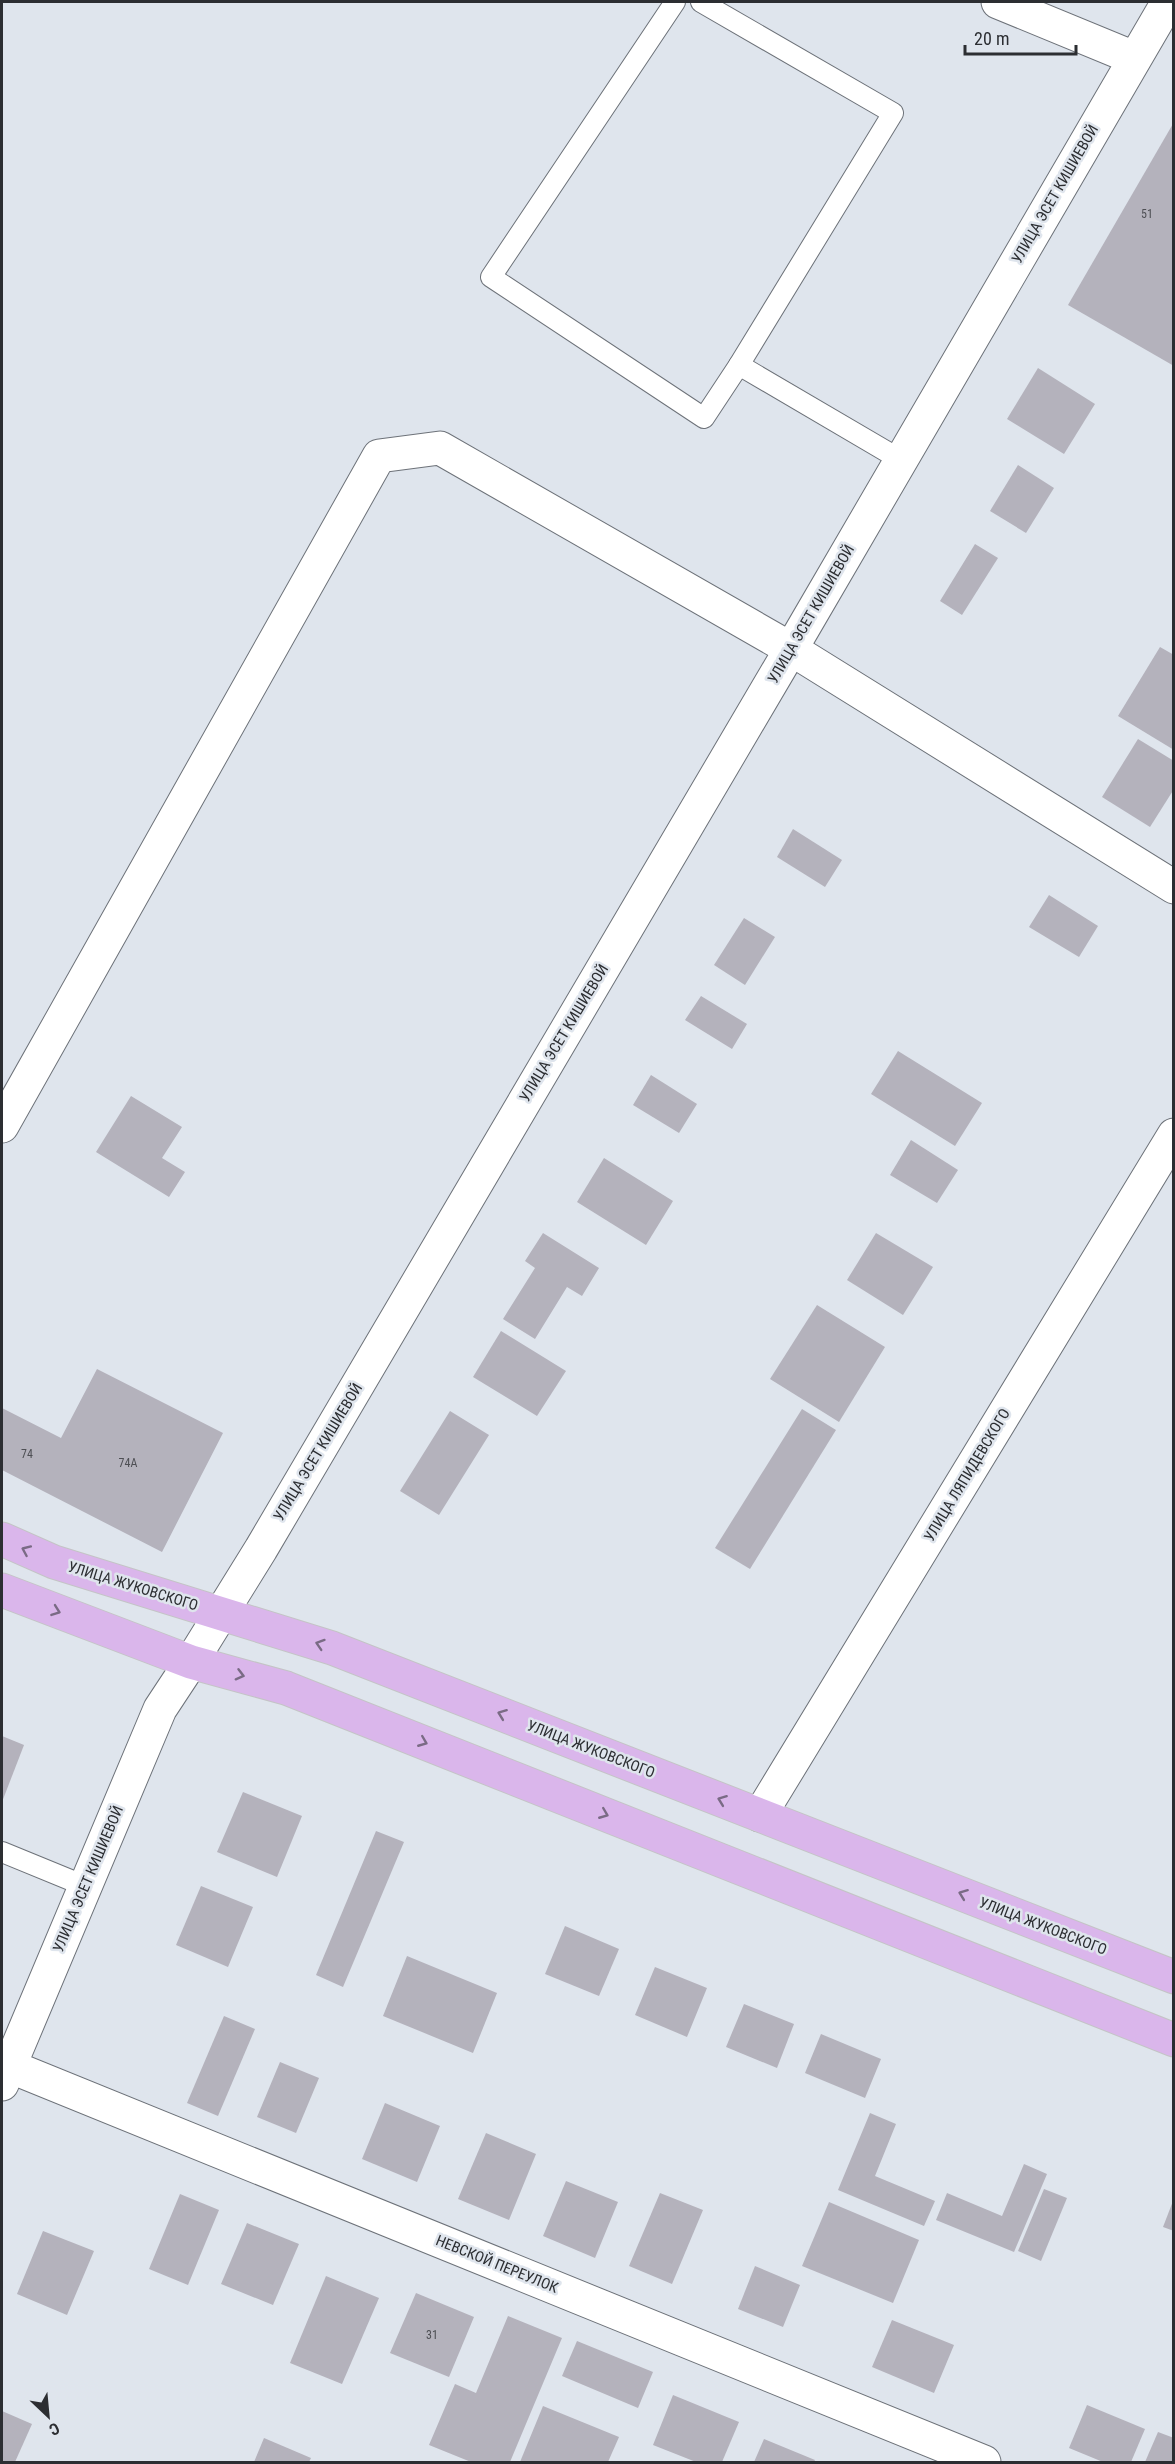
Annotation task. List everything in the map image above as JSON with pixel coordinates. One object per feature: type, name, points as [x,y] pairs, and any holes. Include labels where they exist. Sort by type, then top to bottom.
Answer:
[{"type":"main road","name":"УЛИЦА ЖУКОВСКОГО","points":[[2,1539],[54,1562],[332,1648],[1173,1977]]},
{"type":"main road","points":[[2,1590],[191,1662],[286,1688],[1173,2040]]},
{"type":"street","points":[[998,2],[1134,58]]},
{"type":"street","name":"УЛИЦА ЭСЕТ КИШИЕВОЙ","points":[[5,2075],[160,1709],[222,1613],[1168,2]]},
{"type":"street","points":[[2,1126],[379,456],[440,448],[790,649],[1173,886]]},
{"type":"street","name":"УЛИЦА ЛЯПИДЕВСКОГО","points":[[760,1815],[1173,1135]]},
{"type":"street","name":"НЕВСКОЙ ПЕРЕУЛОК","points":[[5,2075],[984,2463]]},
{"type":"lane","points":[[675,2],[492,277],[704,418],[739,365],[893,113],[701,2]]},
{"type":"lane","points":[[739,365],[901,460]]},
{"type":"lane","points":[[2,1852],[85,1886]]},
{"type":"building","points":[[1174,122],[1174,366],[1068,305]]},
{"type":"building","points":[[1038,368],[1095,404],[1064,454],[1007,419]]},
{"type":"building","points":[[1018,465],[1054,488],[1026,533],[990,511]]},
{"type":"building","points":[[975,544],[998,558],[962,615],[940,601]]},
{"type":"building","points":[[1160,647],[1174,655],[1174,750],[1118,716]]},
{"type":"building","points":[[1138,739],[1174,761],[1174,789],[1150,827],[1102,797]]},
{"type":"building","points":[[793,829],[842,860],[825,887],[777,857]]},
{"type":"building","points":[[1049,895],[1098,926],[1079,957],[1029,927]]},
{"type":"building","points":[[744,918],[775,937],[745,985],[714,965]]},
{"type":"building","points":[[701,996],[747,1024],[732,1049],[685,1020]]},
{"type":"building","points":[[898,1051],[982,1103],[955,1146],[871,1094]]},
{"type":"building","points":[[651,1075],[697,1104],[679,1133],[633,1105]]},
{"type":"building","points":[[131,1096],[182,1127],[162,1158],[185,1172],[169,1197],[96,1152]]},
{"type":"building","points":[[911,1140],[958,1170],[937,1203],[890,1175]]},
{"type":"building","points":[[604,1158],[673,1201],[646,1245],[577,1202]]},
{"type":"building","points":[[543,1233],[599,1268],[582,1296],[567,1287],[535,1339],[503,1319],[535,1268],[525,1261]]},
{"type":"building","points":[[876,1233],[933,1267],[903,1315],[847,1280]]},
{"type":"building","points":[[817,1305],[885,1347],[839,1422],[770,1379]]},
{"type":"building","points":[[501,1331],[566,1371],[537,1416],[473,1377]]},
{"type":"building","points":[[97,1369],[223,1433],[162,1552],[2,1470],[2,1408],[61,1438]]},
{"type":"building","points":[[802,1409],[836,1430],[750,1569],[715,1548]]},
{"type":"building","points":[[450,1411],[489,1435],[439,1515],[400,1491]]},
{"type":"building","points":[[2,1736],[24,1745],[2,1802]]},
{"type":"building","points":[[243,1792],[302,1816],[277,1877],[217,1852]]},
{"type":"building","points":[[376,1831],[404,1842],[343,1987],[316,1975]]},
{"type":"building","points":[[201,1886],[253,1907],[228,1967],[176,1945]]},
{"type":"building","points":[[565,1926],[619,1949],[599,1996],[545,1974]]},
{"type":"building","points":[[407,1956],[497,1993],[473,2053],[383,2016]]},
{"type":"building","points":[[655,1967],[707,1988],[687,2037],[635,2015]]},
{"type":"building","points":[[744,2004],[794,2024],[777,2068],[726,2047]]},
{"type":"building","points":[[224,2016],[255,2029],[218,2116],[187,2103]]},
{"type":"building","points":[[821,2034],[881,2059],[865,2098],[805,2073]]},
{"type":"building","points":[[280,2062],[319,2078],[296,2133],[257,2117]]},
{"type":"building","points":[[385,2103],[440,2126],[417,2182],[362,2159]]},
{"type":"building","points":[[870,2113],[896,2124],[875,2176],[935,2201],[924,2226],[838,2190]]},
{"type":"building","points":[[486,2133],[536,2154],[509,2220],[458,2199]]},
{"type":"building","points":[[1024,2164],[1047,2174],[1014,2252],[936,2220],[947,2193],[1002,2216]]},
{"type":"building","points":[[566,2181],[618,2202],[595,2258],[543,2236]]},
{"type":"building","points":[[1044,2189],[1067,2198],[1041,2261],[1018,2251]]},
{"type":"building","points":[[660,2193],[703,2210],[672,2284],[629,2266]]},
{"type":"building","points":[[180,2194],[219,2210],[188,2285],[149,2269]]},
{"type":"building","points":[[1174,2201],[1174,2231],[1163,2227]]},
{"type":"building","points":[[829,2202],[919,2240],[893,2303],[802,2266]]},
{"type":"building","points":[[247,2223],[299,2244],[273,2305],[221,2284]]},
{"type":"building","points":[[43,2231],[94,2251],[67,2315],[17,2294]]},
{"type":"building","points":[[755,2266],[800,2285],[783,2327],[738,2309]]},
{"type":"building","points":[[326,2276],[379,2298],[342,2384],[290,2363]]},
{"type":"building","points":[[416,2293],[474,2317],[449,2377],[390,2353]]},
{"type":"building","points":[[508,2316],[562,2338],[510,2462],[471,2462],[429,2445],[455,2384],[476,2393]]},
{"type":"building","points":[[892,2320],[954,2345],[934,2393],[872,2367]]},
{"type":"building","points":[[577,2341],[653,2372],[638,2408],[562,2376]]},
{"type":"building","points":[[673,2395],[739,2422],[722,2462],[696,2462],[653,2445]]},
{"type":"building","points":[[1087,2405],[1145,2429],[1131,2462],[1103,2462],[1069,2448]]},
{"type":"building","points":[[543,2406],[619,2437],[608,2462],[520,2462]]},
{"type":"building","points":[[2,2411],[32,2424],[15,2462],[2,2462]]},
{"type":"building","points":[[1158,2432],[1174,2438],[1174,2462],[1145,2462]]},
{"type":"building","points":[[264,2438],[311,2458],[309,2462],[254,2462]]},
{"type":"building","points":[[764,2439],[815,2460],[814,2462],[754,2462]]}]
